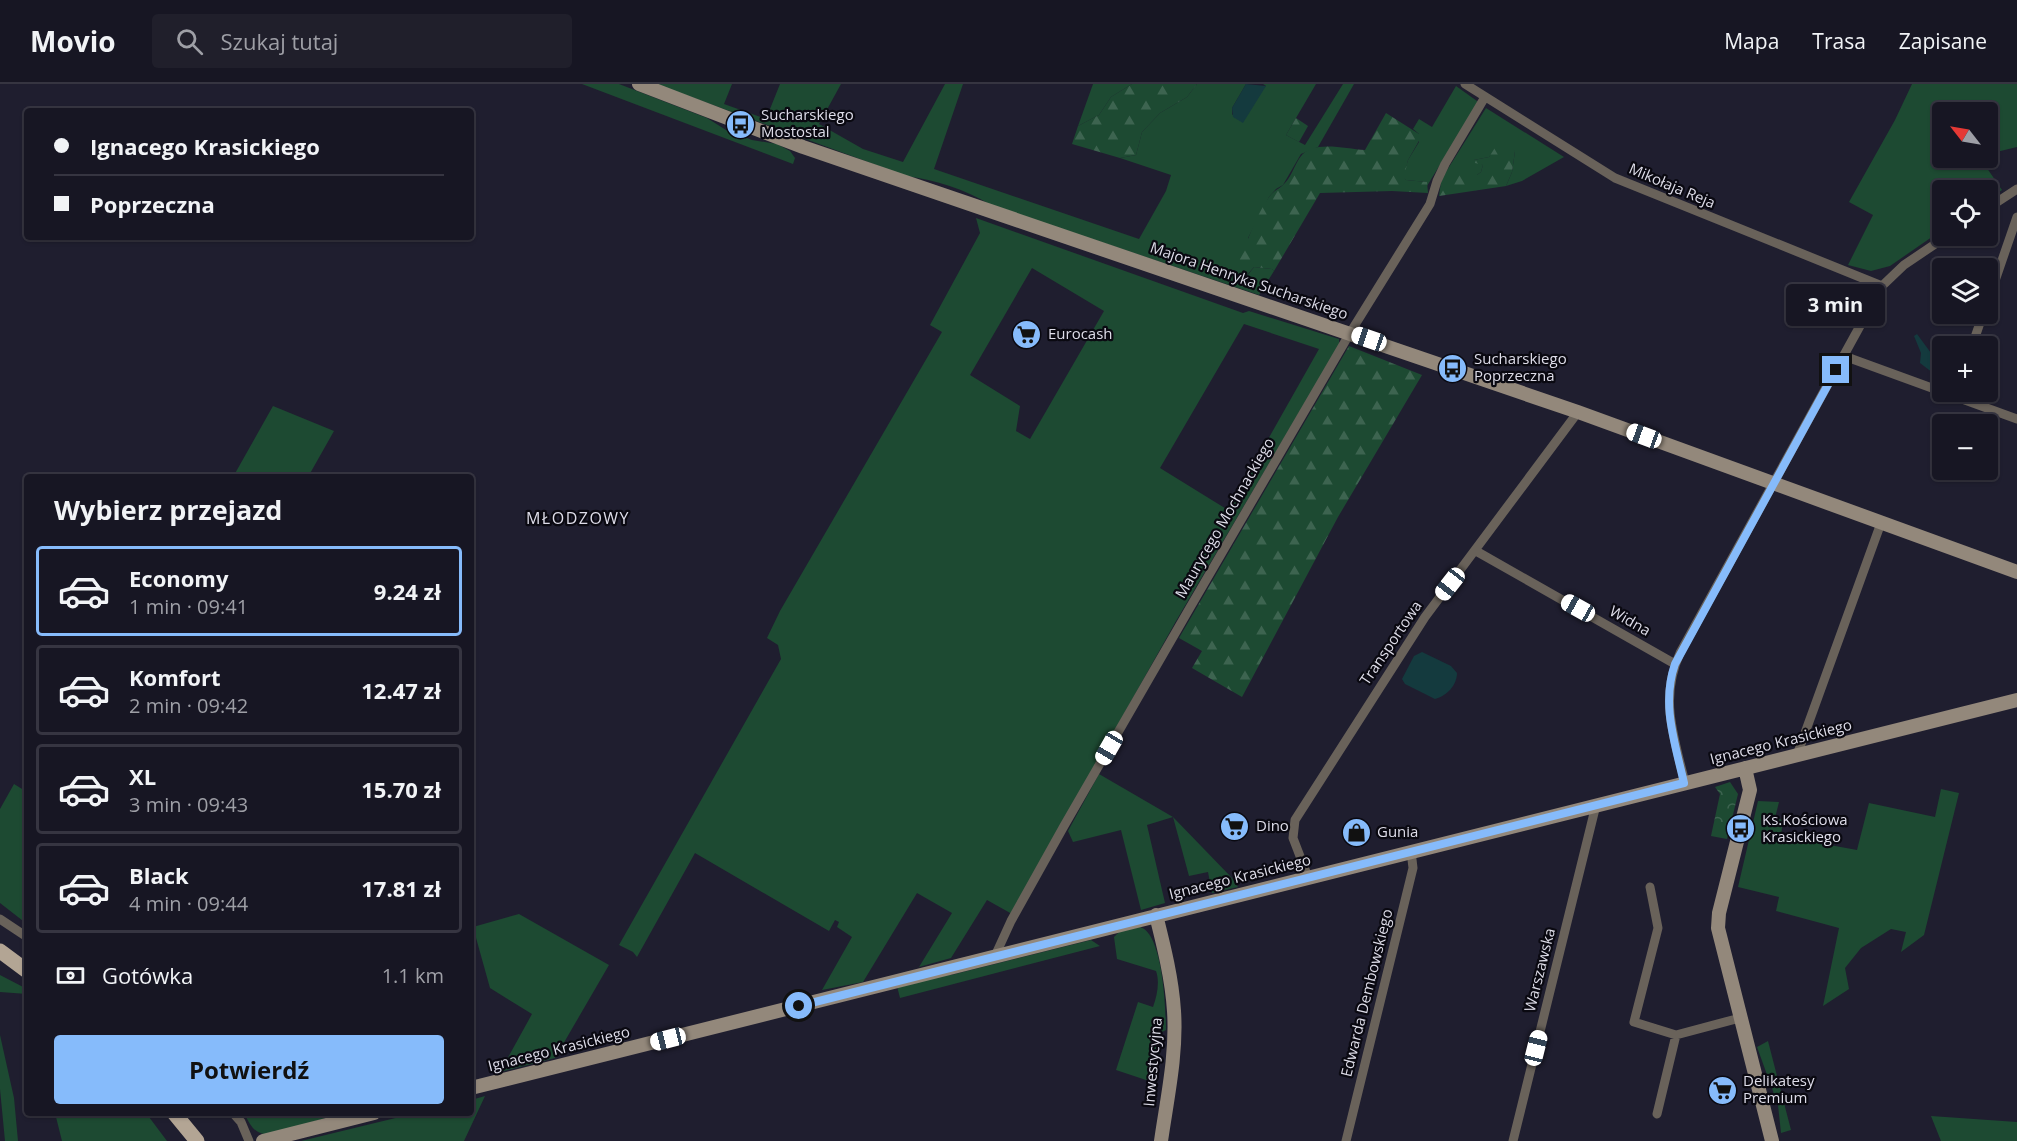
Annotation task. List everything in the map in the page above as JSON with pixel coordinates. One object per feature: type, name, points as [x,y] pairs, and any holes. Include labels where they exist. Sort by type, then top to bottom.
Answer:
[{"type":"main road","points":[[0,951],[24,969]]},
{"type":"main road","points":[[176,1116],[197,1141]]},
{"type":"street","name":"Majora Henryka Sucharskiego","points":[[639,84],[803,147],[1578,412],[2017,572]]},
{"type":"street","name":"Mikołaja Reja","points":[[1465,84],[1615,178],[1882,286]]},
{"type":"street","name":"Maurycego Mochnackiego","points":[[995,956],[1011,921],[1064,826],[1350,333],[1430,204],[1445,164],[1485,97]]},
{"type":"street","points":[[1998,201],[2017,189]]},
{"type":"street","points":[[1998,272],[2017,217]]},
{"type":"street","points":[[1684,783],[1669,717],[1670,684],[1675,664],[1882,286],[1904,265],[1932,246]]},
{"type":"street","points":[[1844,356],[1932,386]]},
{"type":"street","points":[[1974,402],[2017,419]]},
{"type":"street","name":"Transportowa","points":[[1308,877],[1293,838],[1295,820],[1425,617],[1578,412]]},
{"type":"street","points":[[1797,755],[1881,523]]},
{"type":"street","name":"Widna","points":[[1476,551],[1675,664]]},
{"type":"street","name":"Ignacego Krasickiego","points":[[474,1088],[2017,700]]},
{"type":"street","points":[[1745,768],[1750,790],[1718,921],[1718,935],[1772,1141]]},
{"type":"street","name":"Warszawska","points":[[1513,1141],[1596,805]]},
{"type":"street","name":"Edwarda Dembowskiego","points":[[1346,1141],[1413,868],[1411,851]]},
{"type":"street","points":[[1650,887],[1658,928],[1634,1022],[1676,1035],[1740,1018]]},
{"type":"street","name":"Inwestycyjna","points":[[1156,915],[1166,957],[1174,1012],[1172,1057],[1161,1141]]},
{"type":"street","points":[[0,919],[24,935]]},
{"type":"street","points":[[1658,1114],[1676,1035]]},
{"type":"street","points":[[236,1116],[241,1122],[249,1141]]},
{"type":"street","points":[[263,1141],[362,1116]]},
{"type":"green space","points":[[582,84],[619,84],[707,118],[726,130],[752,140],[777,144],[790,151],[795,158],[793,164]]},
{"type":"green space","points":[[656,84],[732,84],[724,104],[766,119],[780,84],[841,84],[819,124],[863,149],[903,162],[945,84],[963,84],[934,169],[1139,239],[1166,191],[1171,175],[1120,158],[1136,155],[1142,132],[1160,113],[1187,97],[1197,84],[1246,84],[1232,108],[1232,115],[1266,86],[1263,84],[1316,84],[1286,135],[1305,145],[1343,84],[1354,84],[1318,147],[1301,154],[1283,185],[1269,197],[1248,238],[1248,244],[1241,258],[1247,276],[1254,267],[1274,271],[1259,295],[991,205],[950,186],[906,176]]},
{"type":"green space","points":[[1093,84],[1132,84],[1111,97],[1099,115],[1078,126]]},
{"type":"green space","points":[[1132,84],[1197,84],[1187,97],[1160,113],[1142,132],[1136,155],[1120,158],[1072,144],[1078,126],[1099,115],[1111,97]]},
{"type":"green space","points":[[1912,84],[2017,84],[2017,147],[1998,152],[1998,102],[1932,102],[1932,168],[1987,168],[1995,180],[1932,180],[1932,237],[1890,266],[1871,271],[1848,265],[1873,215],[1849,202],[1895,120]]},
{"type":"green space","points":[[1456,86],[1477,101],[1477,104],[1427,186],[1426,182],[1406,180],[1403,177],[1408,160],[1419,142],[1419,134],[1413,129],[1419,119],[1432,127]]},
{"type":"green space","points":[[1486,108],[1564,157],[1522,181],[1506,186],[1512,172],[1515,151],[1498,146],[1489,157],[1474,160],[1483,165],[1481,172],[1477,175],[1444,175]]},
{"type":"green space","points":[[1386,113],[1419,134],[1420,139],[1408,160],[1404,177],[1406,180],[1427,182],[1428,193],[1392,191],[1320,193],[1274,271],[1254,267],[1246,276],[1243,276],[1234,271],[1263,206],[1288,179],[1305,152],[1319,147],[1365,150]]},
{"type":"green space","points":[[1296,118],[1308,126],[1299,142],[1286,135]]},
{"type":"green space","points":[[1500,140],[1508,141],[1515,151],[1512,172],[1506,186],[1439,196],[1444,175],[1477,175],[1481,172],[1483,165],[1475,163],[1474,160],[1489,157]]},
{"type":"green space","points":[[976,218],[1243,313],[1249,311],[1339,339],[1339,345],[1176,621],[1012,914],[987,900],[951,958],[919,967],[952,913],[917,893],[863,982],[822,990],[852,937],[837,927],[839,922],[835,920],[829,931],[695,853],[637,957],[633,952],[619,945],[781,659],[778,645],[767,638],[780,611],[942,332],[930,325],[980,233]],"holes":[[[1032,268],[1104,311],[1030,439],[1016,431],[1020,406],[970,375]],[[1244,324],[1319,349],[1228,510],[1160,468]]]},
{"type":"green space","points":[[1349,346],[1422,375],[1338,517],[1242,697],[1192,668],[1202,651],[1179,638]]},
{"type":"green space","points":[[273,406],[334,431],[310,474],[235,474]]},
{"type":"green space","points":[[1099,774],[1173,817],[1147,825],[1165,903],[1141,910],[1121,830],[1073,842],[1068,831]]},
{"type":"green space","points":[[1730,782],[1738,794],[1727,839],[1711,836],[1720,794],[1715,787]]},
{"type":"green space","points":[[14,784],[24,790],[24,922],[0,903],[0,809]]},
{"type":"green space","points":[[1941,789],[1959,793],[1924,935],[1901,952],[1906,932],[1891,929],[1861,948],[1845,968],[1849,989],[1823,1006],[1839,928],[1776,911],[1779,897],[1738,887],[1758,801],[1779,802],[1775,818],[1783,820],[1781,836],[1857,850],[1869,803],[1935,817]]},
{"type":"green space","points":[[1173,817],[1238,887],[1212,893],[1208,872],[1189,876]]},
{"type":"green space","points":[[519,914],[609,965],[555,1058],[500,1072],[532,1014],[490,988],[474,927]]},
{"type":"green space","points":[[1140,927],[1148,932],[1154,943],[1164,990],[1166,1030],[1162,1032],[1155,1083],[1116,1070],[1138,1002],[1153,1007],[1157,994],[1156,971],[1117,959],[1114,937],[1119,932]]},
{"type":"green space","points":[[1091,940],[1100,946],[900,998],[897,986]]},
{"type":"green space","points":[[0,975],[24,987],[24,994],[0,992]]},
{"type":"green space","points":[[0,1035],[14,1098],[18,1141],[5,1141],[0,1089]]},
{"type":"green space","points":[[1768,1041],[1791,1130],[1781,1133],[1778,1105],[1757,1047]]},
{"type":"green space","points":[[485,1096],[464,1141],[301,1141],[404,1116],[474,1116],[474,1099]]},
{"type":"green space","points":[[56,1116],[148,1116],[167,1141],[62,1141]]},
{"type":"green space","points":[[246,1116],[265,1118],[266,1116],[332,1116],[269,1135],[256,1131]]},
{"type":"green space","points":[[1931,1116],[2017,1122],[2017,1141],[1941,1141]]},
{"type":"shaded area","points":[[1246,84],[1266,86],[1243,123],[1233,117],[1232,108]]},
{"type":"shaded area","points":[[1917,334],[1932,353],[1932,372],[1920,363],[1921,353],[1914,336]]},
{"type":"shaded area","points":[[1422,652],[1451,666],[1457,673],[1451,689],[1435,699],[1405,684],[1402,679],[1414,656]]},
{"type":"place","name":"Sucharskiego Mostostal","points":[[740,124]]},
{"type":"place","name":"Eurocash","points":[[1027,334]]},
{"type":"place","name":"Sucharskiego Poprzeczna","points":[[1453,368]]},
{"type":"place","name":"Dino","points":[[1235,826]]},
{"type":"place","name":"Ks.Kościowa Krasickiego","points":[[1741,829]]},
{"type":"place","name":"Gunia","points":[[1356,832]]},
{"type":"place","name":"Delikatesy Premium","points":[[1722,1090]]},
{"type":"district","name":"MŁODZOWY","points":[[578,518]]},
{"type":"route","points":[[799,1006],[1684,783],[1669,717],[1668,700],[1671,675],[1675,664],[1836,370]]}]
